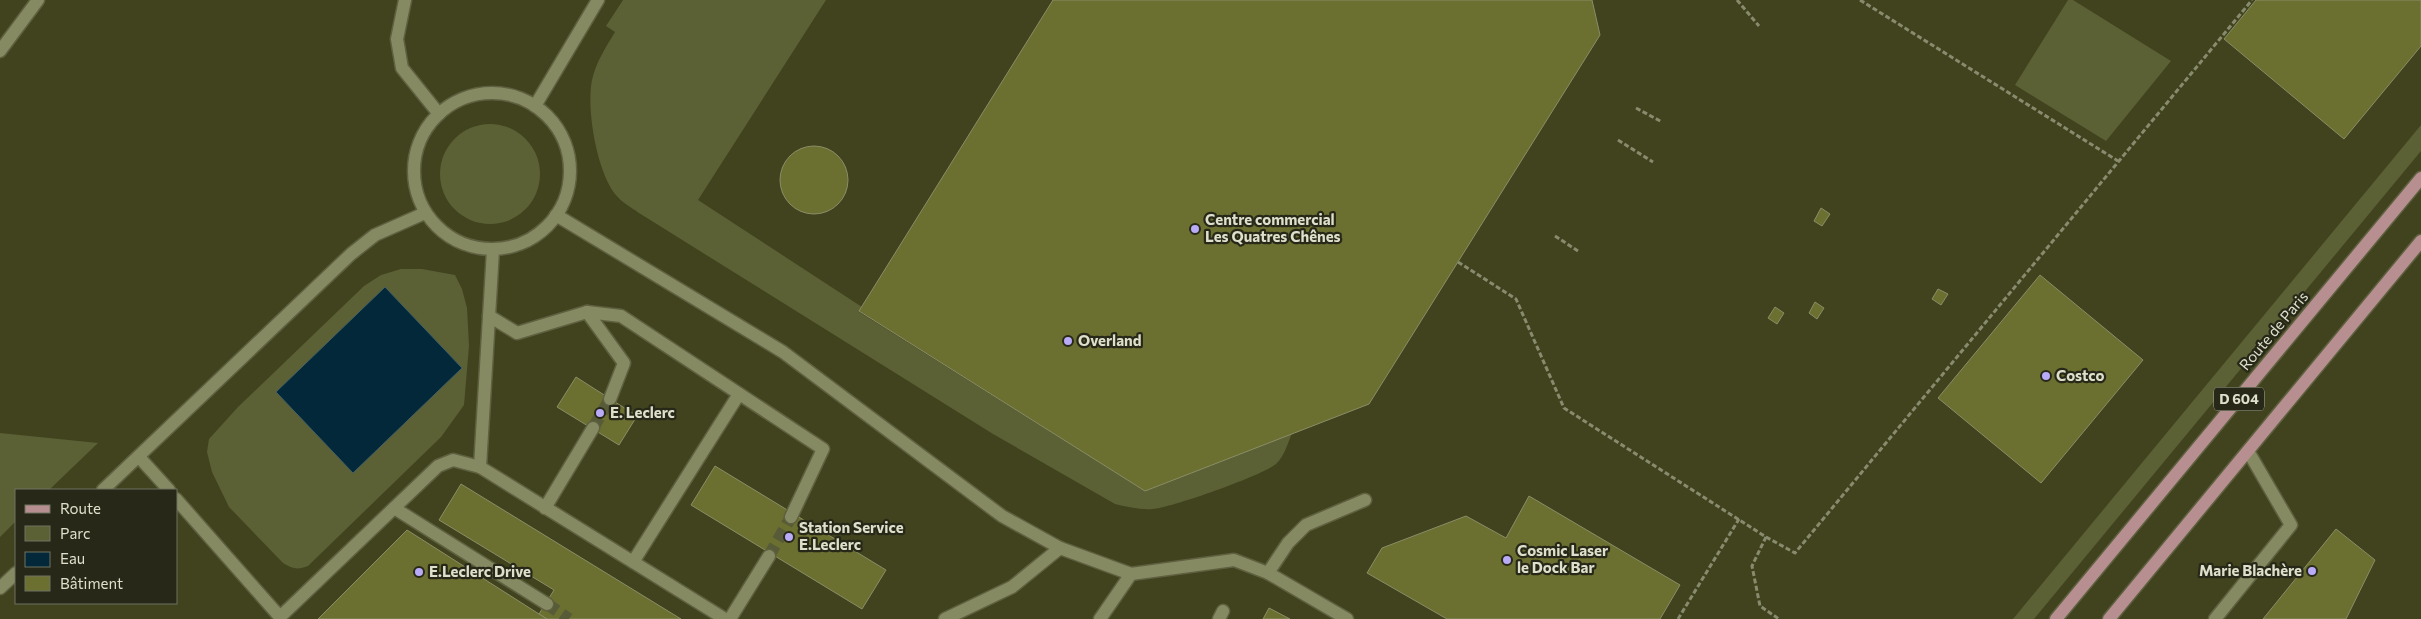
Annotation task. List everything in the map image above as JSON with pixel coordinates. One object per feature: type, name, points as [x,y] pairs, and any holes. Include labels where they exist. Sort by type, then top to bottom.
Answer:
[{"type":"main road","name":"Route de Paris","points":[[2056,619],[2421,178]]},
{"type":"main road","name":"D 604","points":[[2109,619],[2421,241]]},
{"type":"street","points":[[0,51],[38,0]]},
{"type":"street","points":[[405,0],[398,39],[402,68],[439,114]]},
{"type":"street","points":[[535,106],[598,0]]},
{"type":"street","points":[[488,93],[506,95],[535,106],[550,120],[562,137],[568,156],[569,176],[565,197],[556,215],[539,233],[517,245],[493,250],[466,246],[443,233],[425,213],[415,188],[414,161],[422,135],[439,114],[454,103],[470,96],[488,93]]},
{"type":"street","points":[[104,489],[351,254],[375,235],[425,213]]},
{"type":"street","points":[[556,215],[783,352],[1002,516],[1060,548],[1130,574],[1234,560],[1268,574],[1347,619]]},
{"type":"street","points":[[480,467],[493,250]]},
{"type":"street","points":[[489,316],[517,333],[587,312],[622,316],[823,449],[791,517]]},
{"type":"street","points":[[587,312],[624,363],[610,399]]},
{"type":"street","points":[[633,562],[739,394]]},
{"type":"street","points":[[545,508],[593,428]]},
{"type":"street","points":[[2215,619],[2291,525],[2248,451]]},
{"type":"street","points":[[138,457],[168,489]]},
{"type":"street","points":[[178,501],[279,618],[438,466],[453,460],[480,467],[725,619]]},
{"type":"street","points":[[1268,574],[1288,543],[1306,525],[1366,500]]},
{"type":"street","points":[[394,508],[547,604]]},
{"type":"street","points":[[945,619],[1012,588],[1060,548]]},
{"type":"street","points":[[730,619],[768,556]]},
{"type":"street","points":[[0,588],[15,574]]},
{"type":"street","points":[[1100,619],[1130,574]]},
{"type":"path","points":[[1737,0],[1759,26]]},
{"type":"path","points":[[1860,0],[2118,161]]},
{"type":"path","points":[[1458,262],[1516,299],[1564,408],[1766,537],[1795,553],[2252,0]]},
{"type":"path","points":[[1636,108],[1662,122]]},
{"type":"path","points":[[1618,140],[1653,162]]},
{"type":"path","points":[[1555,236],[1578,251]]},
{"type":"path","points":[[1678,619],[1738,519]]},
{"type":"path","points":[[1766,537],[1752,566],[1760,606],[1779,619]]},
{"type":"green space","points":[[623,0],[826,0],[698,200],[862,307],[859,312],[1145,491],[1292,433],[1281,458],[1276,464],[1253,476],[1179,503],[1153,509],[1115,504],[993,434],[620,200],[609,184],[598,155],[592,123],[591,92],[596,67],[615,32],[606,26]]},
{"type":"green space","points":[[2068,0],[2073,0],[2171,61],[2106,141],[2015,85]]},
{"type":"green space","points":[[490,124],[509,128],[525,139],[536,155],[540,174],[536,193],[525,209],[509,220],[490,224],[471,220],[455,209],[444,193],[440,174],[444,155],[455,139],[471,128]]},
{"type":"green space","points":[[2421,125],[2421,151],[2034,619],[2013,619]]},
{"type":"green space","points":[[401,269],[422,269],[455,275],[462,289],[467,308],[469,346],[464,405],[441,437],[308,566],[301,568],[289,567],[229,507],[212,472],[207,452],[209,439],[238,407],[364,286],[381,275]]},
{"type":"green space","points":[[0,433],[98,443],[50,489],[15,489],[15,522],[0,537]]},
{"type":"water","points":[[385,287],[462,368],[353,473],[276,392]]},
{"type":"building","name":"Centre commercial Les Quatres Chênes","points":[[1053,0],[1592,0],[1600,35],[1369,404],[1145,491],[859,311]]},
{"type":"building","points":[[2256,0],[2421,0],[2421,46],[2344,139],[2224,39]]},
{"type":"building","points":[[814,146],[827,149],[838,156],[845,167],[848,180],[845,193],[838,204],[827,211],[814,214],[801,211],[790,204],[783,193],[780,180],[783,167],[790,156],[801,149]]},
{"type":"building","points":[[1821,208],[1830,214],[1822,226],[1814,221]]},
{"type":"building","points":[[2040,275],[2143,360],[2041,483],[1938,398]]},
{"type":"building","points":[[1938,289],[1948,294],[1941,305],[1932,299]]},
{"type":"building","points":[[1815,302],[1824,308],[1817,319],[1809,313]]},
{"type":"building","points":[[1775,307],[1784,313],[1777,324],[1768,318]]},
{"type":"building","name":"E. Leclerc","points":[[576,377],[637,416],[619,445],[557,407]]},
{"type":"building","name":"Station Service E.Leclerc","points":[[715,466],[886,570],[862,609],[691,505]]},
{"type":"building","points":[[461,484],[681,619],[547,619],[539,614],[554,590],[439,520]]},
{"type":"building","name":"Cosmic Laser le Dock Bar","points":[[1529,496],[1680,585],[1660,619],[1447,619],[1367,573],[1382,548],[1466,516],[1506,538]]},
{"type":"building","points":[[2336,529],[2375,560],[2346,619],[2263,619]]},
{"type":"building","name":"E.Leclerc Drive","points":[[407,530],[539,614],[547,619],[318,619]]},
{"type":"building","points":[[1269,608],[1290,619],[1263,619]]},
{"type":"tunnel","points":[[593,428],[610,399]]},
{"type":"tunnel","points":[[769,556],[791,517]]},
{"type":"tunnel","points":[[547,604],[569,619]]},
{"type":"place","name":"Centre commercial Les Quatres Chênes","points":[[1195,229]]},
{"type":"place","name":"Overland","points":[[1068,341]]},
{"type":"place","name":"Costco","points":[[2046,376]]},
{"type":"place","name":"E. Leclerc","points":[[600,413]]},
{"type":"place","name":"Station Service E.Leclerc","points":[[789,537]]},
{"type":"place","name":"Cosmic Laser le Dock Bar","points":[[1507,560]]},
{"type":"place","name":"Marie Blachère","points":[[2312,571]]},
{"type":"place","name":"E.Leclerc Drive","points":[[419,572]]}]
